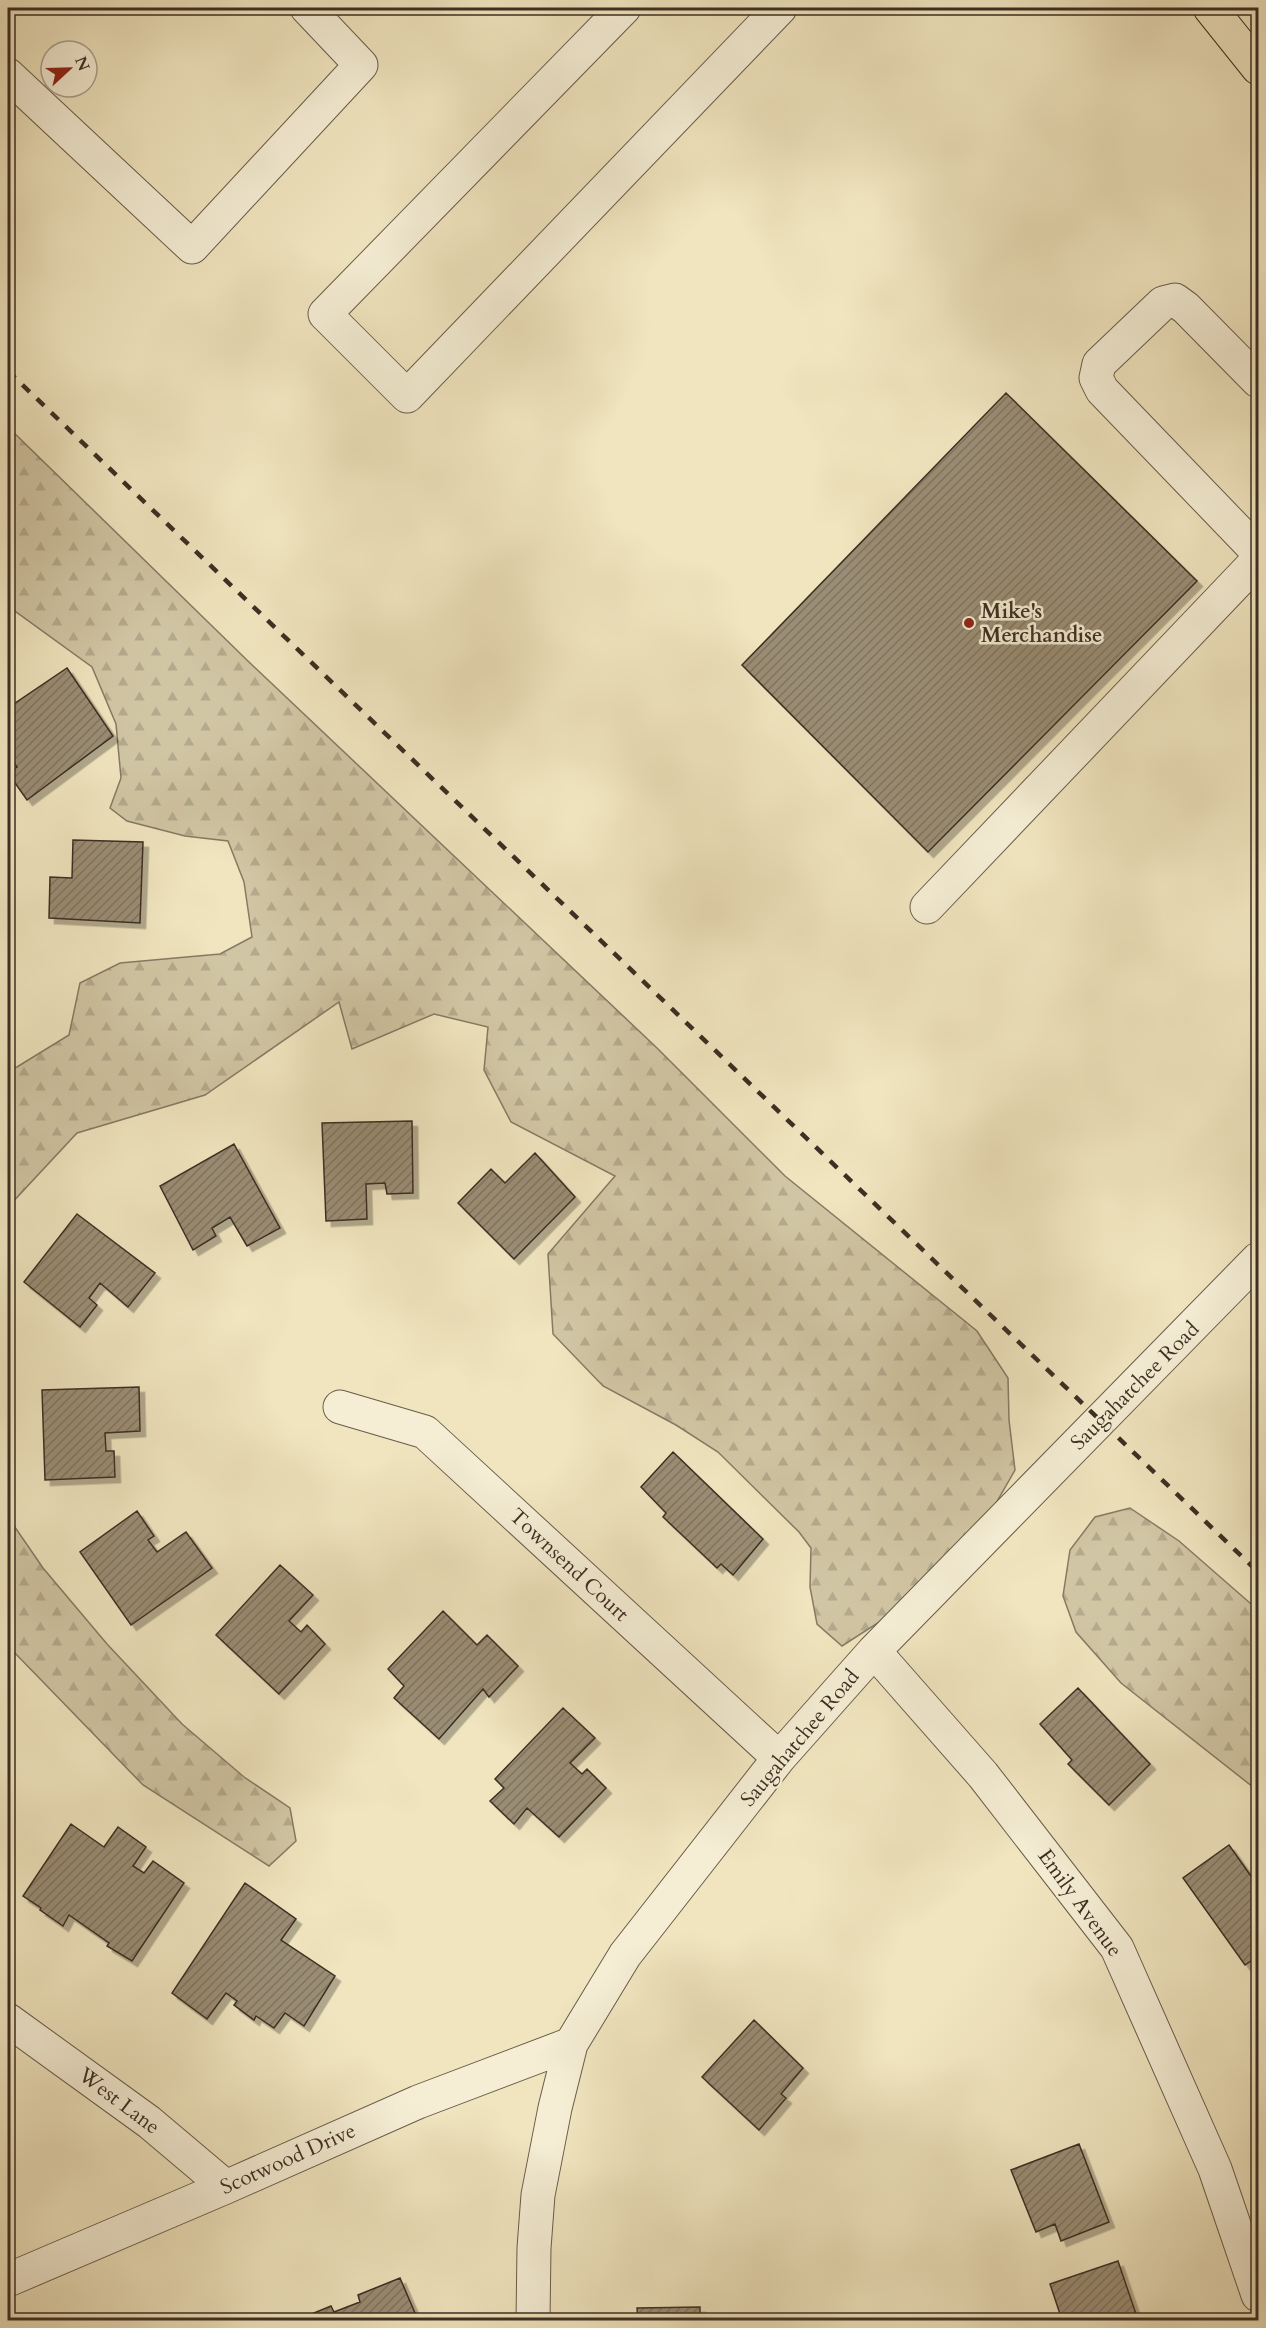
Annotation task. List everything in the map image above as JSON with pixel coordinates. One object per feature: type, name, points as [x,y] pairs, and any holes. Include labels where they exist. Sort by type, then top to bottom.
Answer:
[{"type":"main road","points":[[1210,8],[1258,68]]},
{"type":"street","points":[[8,75],[192,247],[362,65],[307,8]]},
{"type":"street","points":[[624,8],[324,314],[407,396],[780,8]]},
{"type":"street","points":[[1258,381],[1186,308],[1175,300],[1163,303],[1099,364],[1096,378],[1102,390],[1258,552]]},
{"type":"street","points":[[927,907],[1258,560]]},
{"type":"street","name":"Saugahatchee Road","points":[[532,2320],[538,2195],[555,2108],[571,2044],[625,1955],[779,1758],[874,1651],[1258,1259]]},
{"type":"street","name":"Townsend Court","points":[[340,1407],[425,1432],[779,1758]]},
{"type":"street","name":"Emily Avenue","points":[[874,1651],[983,1775],[1117,1948],[1215,2169],[1258,2295]]},
{"type":"street","name":"West Lane","points":[[8,2020],[149,2122],[226,2187]]},
{"type":"street","name":"Scotwood Drive","points":[[8,2280],[418,2102],[571,2044]]},
{"type":"green space","points":[[8,427],[250,663],[657,1048],[785,1176],[977,1331],[1008,1378],[1009,1420],[1015,1470],[992,1510],[881,1621],[842,1646],[817,1624],[810,1587],[811,1548],[799,1532],[718,1452],[676,1425],[603,1386],[553,1334],[548,1254],[615,1176],[511,1122],[484,1070],[488,1027],[434,1014],[352,1049],[339,1002],[205,1095],[77,1133],[8,1207],[8,1069],[17,1067],[69,1035],[80,983],[120,963],[220,954],[252,937],[244,882],[228,841],[185,836],[127,821],[110,808],[121,778],[116,724],[92,667],[8,606]]},
{"type":"green space","points":[[1130,1508],[1179,1541],[1258,1610],[1258,1791],[1121,1683],[1076,1632],[1063,1596],[1070,1550],[1095,1517]]},
{"type":"green space","points":[[8,1517],[43,1568],[107,1644],[182,1724],[244,1777],[290,1808],[296,1841],[269,1866],[143,1785],[8,1648]]},
{"type":"building","name":"Mike's Merchandise","points":[[1006,393],[1197,581],[928,852],[742,665]]},
{"type":"building","points":[[67,668],[113,736],[27,800],[8,773],[17,767],[12,760],[8,764],[8,708]]},
{"type":"building","points":[[73,840],[143,842],[140,923],[49,918],[50,877],[72,878]]},
{"type":"building","points":[[412,1121],[413,1193],[387,1194],[385,1183],[366,1184],[367,1219],[326,1221],[322,1123]]},
{"type":"building","points":[[234,1144],[280,1228],[247,1246],[230,1217],[212,1228],[216,1236],[193,1250],[160,1186]]},
{"type":"building","points":[[535,1153],[575,1197],[514,1259],[458,1203],[491,1169],[505,1183]]},
{"type":"building","points":[[77,1214],[155,1273],[128,1307],[100,1283],[89,1298],[97,1305],[80,1327],[24,1282]]},
{"type":"building","points":[[139,1387],[140,1431],[105,1433],[106,1451],[114,1451],[115,1477],[45,1480],[42,1390]]},
{"type":"building","points":[[673,1452],[763,1539],[733,1575],[721,1564],[717,1568],[663,1517],[666,1513],[641,1487]]},
{"type":"building","points":[[137,1511],[154,1536],[148,1540],[157,1552],[186,1532],[212,1568],[131,1625],[80,1552]]},
{"type":"building","points":[[280,1565],[313,1595],[289,1621],[301,1632],[307,1625],[325,1644],[279,1694],[216,1635]]},
{"type":"building","points":[[443,1611],[477,1645],[487,1635],[518,1666],[489,1697],[483,1689],[439,1739],[394,1698],[404,1686],[388,1669]]},
{"type":"building","points":[[1078,1688],[1150,1764],[1109,1805],[1068,1764],[1072,1760],[1040,1724]]},
{"type":"building","points":[[563,1708],[595,1738],[570,1763],[582,1774],[587,1769],[606,1788],[559,1837],[527,1808],[514,1824],[490,1801],[504,1788],[495,1779]]},
{"type":"building","points":[[71,1824],[104,1847],[118,1827],[146,1847],[133,1866],[144,1873],[153,1861],[184,1883],[132,1961],[107,1946],[109,1943],[69,1915],[63,1926],[23,1896]]},
{"type":"building","points":[[1229,1845],[1258,1886],[1258,1956],[1245,1965],[1183,1878]]},
{"type":"building","points":[[245,1883],[296,1919],[281,1940],[335,1976],[304,2026],[285,2013],[274,2028],[256,2016],[254,2020],[234,2005],[237,2001],[226,1993],[207,2019],[172,1993]]},
{"type":"building","points":[[754,2020],[803,2068],[781,2094],[786,2098],[759,2130],[702,2077]]},
{"type":"building","points":[[1079,2144],[1109,2222],[1061,2241],[1055,2224],[1036,2232],[1011,2170]]},
{"type":"building","points":[[1118,2261],[1137,2317],[1133,2320],[1062,2320],[1050,2284]]},
{"type":"building","points":[[400,2278],[418,2320],[297,2320],[331,2306],[334,2312],[360,2302],[358,2295]]},
{"type":"building","points":[[700,2307],[700,2320],[638,2320],[637,2308]]},
{"type":"railway","points":[[8,371],[1258,1572]]},
{"type":"place","name":"Mike's Merchandise","points":[[969,623]]}]
